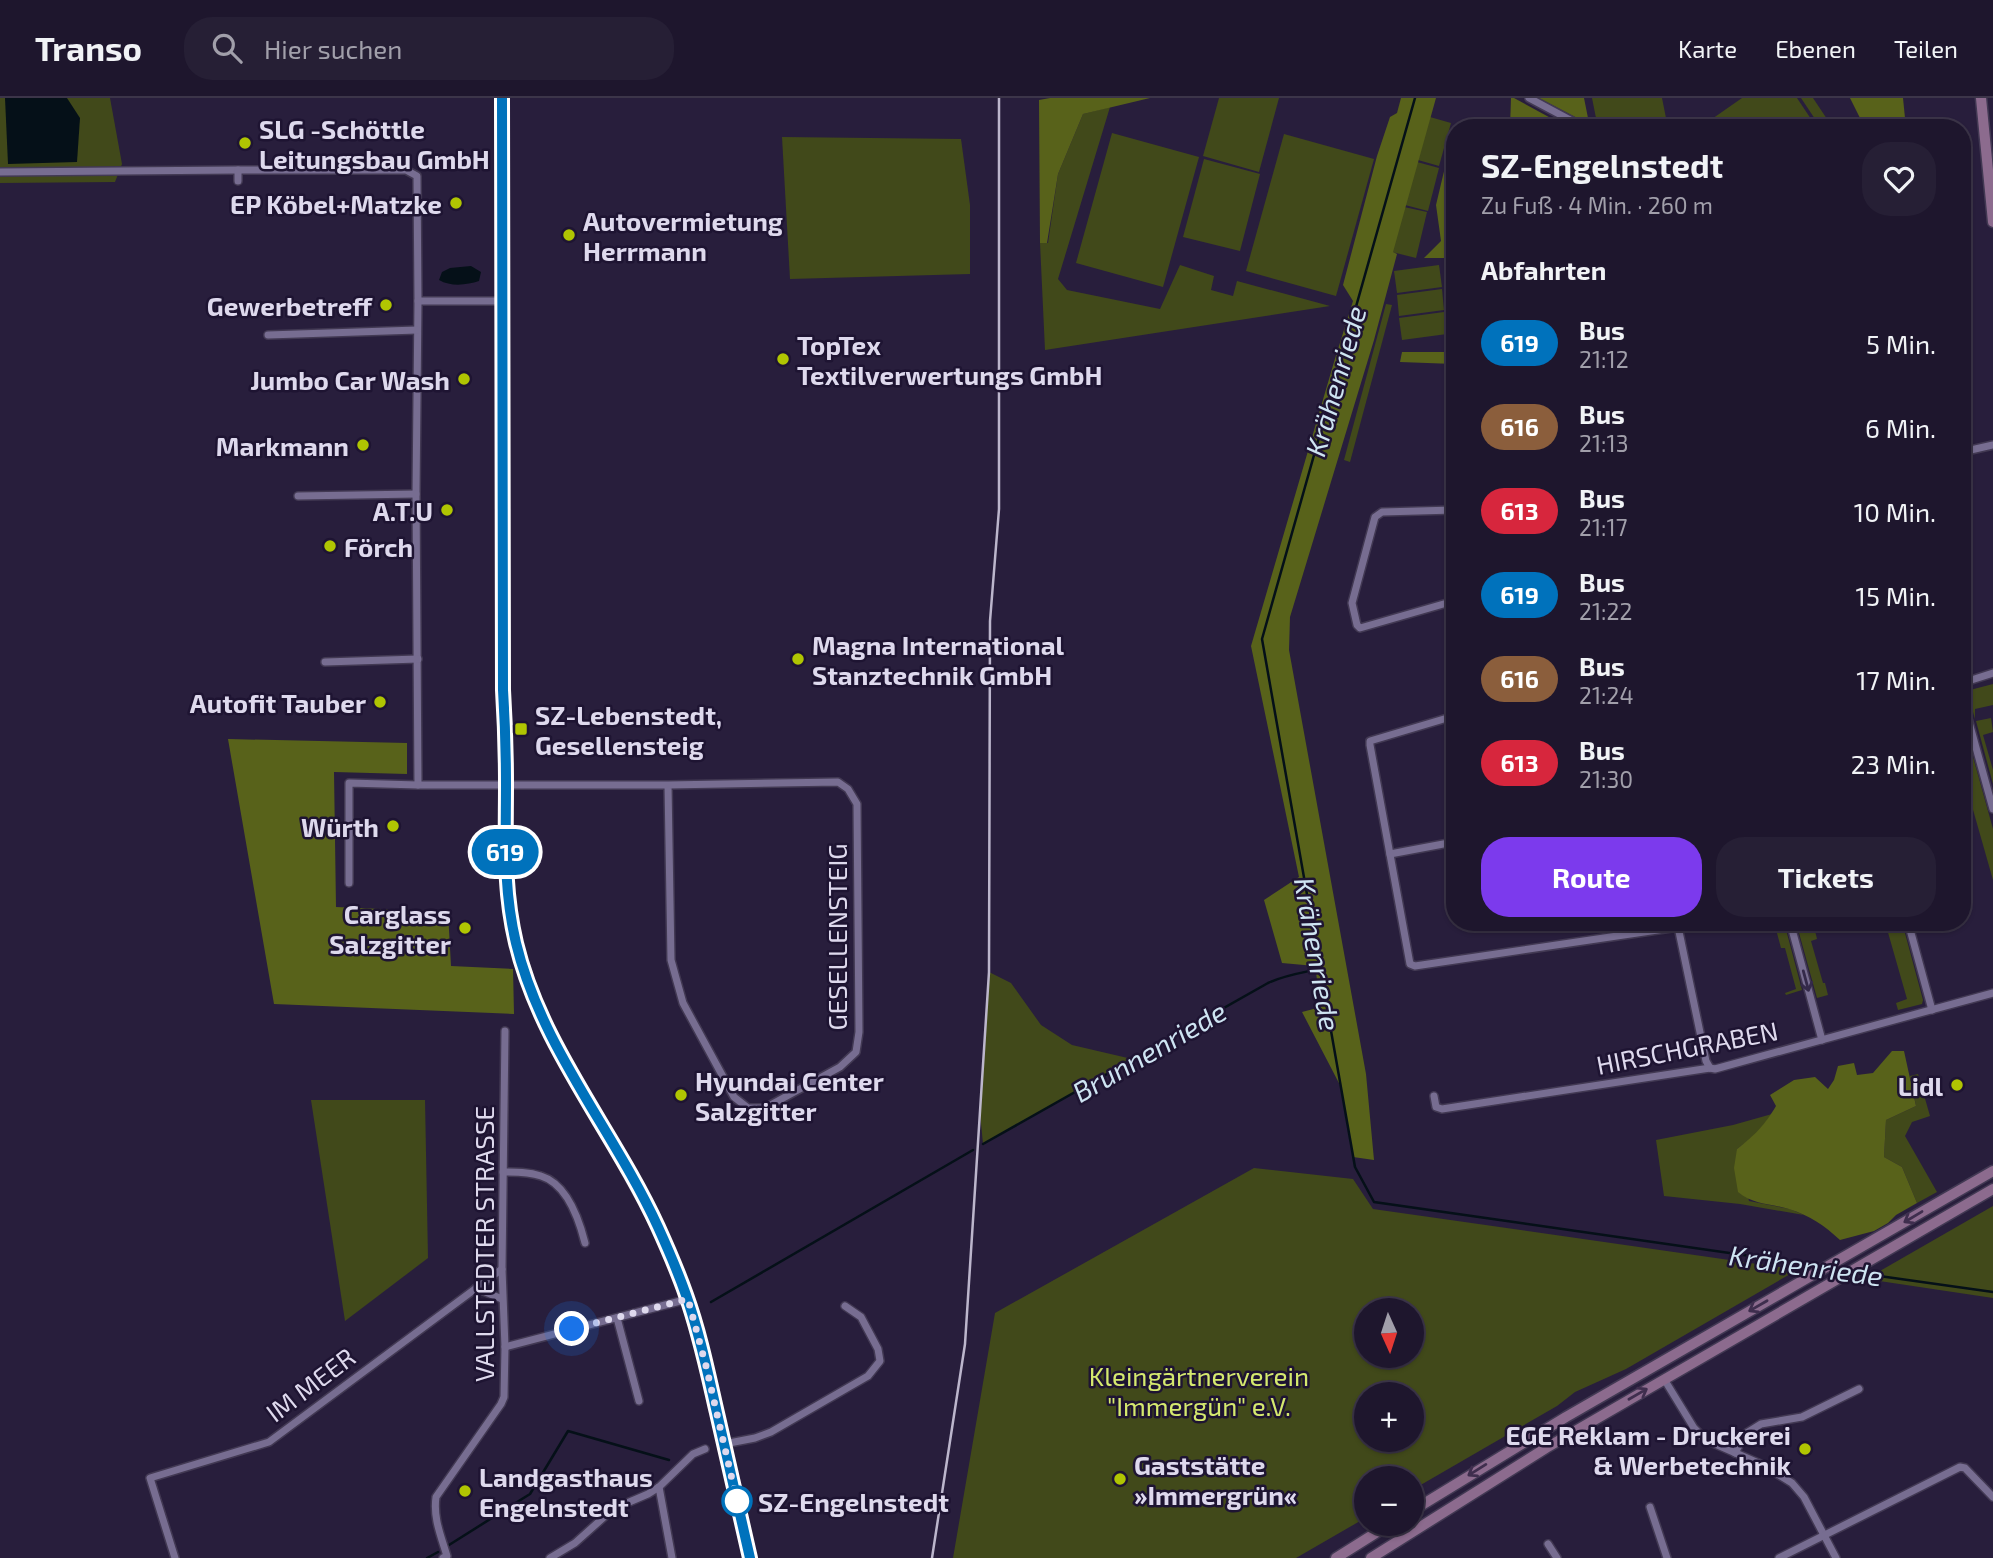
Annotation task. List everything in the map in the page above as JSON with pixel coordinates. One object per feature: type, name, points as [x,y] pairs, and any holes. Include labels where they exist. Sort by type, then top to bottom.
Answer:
[{"type":"main road","points":[[502,98],[506,886],[517,946],[543,1018],[656,1224],[688,1299],[750,1558]]},
{"type":"main road","points":[[1981,98],[1991,173],[1993,222]]},
{"type":"main road","points":[[1424,1504],[1509,1451],[1993,1171]]},
{"type":"main road","points":[[1371,1558],[1546,1448],[1993,1189]]},
{"type":"main road","points":[[1941,1200],[1949,1214]]},
{"type":"main road","points":[[1657,1365],[1664,1379]]},
{"type":"main road","points":[[1336,1558],[1372,1536]]},
{"type":"street","points":[[1529,98],[1568,119]]},
{"type":"street","points":[[238,170],[238,181]]},
{"type":"street","points":[[0,172],[406,170],[417,176],[418,785]]},
{"type":"street","points":[[418,301],[503,301]]},
{"type":"street","points":[[268,335],[416,330]]},
{"type":"street","points":[[1971,450],[1993,445]]},
{"type":"street","points":[[298,496],[416,494]]},
{"type":"street","points":[[1446,510],[1382,512],[1375,517],[1352,603],[1360,628],[1446,603]]},
{"type":"street","points":[[325,662],[418,659]]},
{"type":"street","points":[[1971,679],[1993,673]]},
{"type":"street","points":[[1446,718],[1370,741],[1410,964],[1415,966],[1639,931]]},
{"type":"street","points":[[1971,730],[1993,809]]},
{"type":"street","name":"GESELLENSTEIG","points":[[348,883],[349,783],[668,785],[838,782],[848,789],[857,804],[859,1032],[856,1052],[840,1067],[765,1108],[748,1108],[734,1097],[683,1003],[671,960],[668,785]]},
{"type":"street","points":[[1390,854],[1446,844]]},
{"type":"street","points":[[1678,931],[1706,1061],[1710,1068]]},
{"type":"street","points":[[1792,931],[1822,1040]]},
{"type":"street","points":[[1910,931],[1932,1010]]},
{"type":"street","name":"HIRSCHGRABEN","points":[[1434,1096],[1436,1107],[1442,1109],[1715,1069],[1993,993]]},
{"type":"street","name":"VALLSTEDTER STRASSE","points":[[446,1557],[436,1520],[436,1497],[502,1404],[504,1397],[502,1269],[505,1031]]},
{"type":"street","points":[[503,1172],[521,1172],[544,1177],[562,1191],[580,1224],[585,1242]]},
{"type":"street","name":"IM MEER","points":[[174,1558],[150,1478],[269,1442],[502,1269]]},
{"type":"street","points":[[476,1288],[502,1299]]},
{"type":"street","points":[[505,1347],[688,1299]]},
{"type":"street","points":[[724,1444],[771,1432],[868,1376],[880,1361],[878,1349],[861,1317],[845,1306]]},
{"type":"street","points":[[617,1318],[639,1401]]},
{"type":"street","points":[[1664,1379],[1694,1428],[1706,1440],[1778,1473],[1792,1483],[1804,1497],[1836,1558]]},
{"type":"street","points":[[1735,1453],[1745,1434],[1751,1429],[1761,1424],[1802,1417],[1859,1389]]},
{"type":"street","points":[[550,1558],[575,1543],[613,1509],[659,1487],[693,1454],[705,1449]]},
{"type":"street","points":[[1779,1558],[1960,1466],[1993,1497]]},
{"type":"street","points":[[659,1487],[672,1558]]},
{"type":"street","points":[[1650,1507],[1667,1558]]},
{"type":"street","points":[[1548,1544],[1557,1558]]},
{"type":"green space","points":[[0,98],[110,98],[122,164],[115,182],[0,183]]},
{"type":"green space","points":[[1150,98],[1083,114],[1058,174],[1047,243],[1040,243],[1039,100]]},
{"type":"green space","points":[[1219,98],[1279,98],[1259,172],[1203,156]]},
{"type":"green space","points":[[1401,98],[1436,98],[1393,252],[1397,254],[1374,340],[1290,617],[1289,650],[1366,1074],[1374,1160],[1353,1157],[1341,1087],[1302,1012],[1321,1007],[1315,966],[1282,963],[1264,900],[1299,877],[1251,646],[1353,301],[1343,285],[1377,156],[1390,117],[1397,113]]},
{"type":"green space","points":[[1511,98],[1514,98],[1552,119],[1510,119]]},
{"type":"green space","points":[[1539,98],[1584,98],[1588,119],[1577,118]]},
{"type":"green space","points":[[1592,98],[1662,98],[1666,119],[1596,119]]},
{"type":"green space","points":[[1742,98],[1797,98],[1811,119],[1712,119]]},
{"type":"green space","points":[[1801,98],[1813,98],[1827,119],[1815,119]]},
{"type":"green space","points":[[1850,98],[1903,98],[1905,119],[1860,119]]},
{"type":"green space","points":[[1110,107],[1058,279],[1067,290],[1160,309],[1180,265],[1214,276],[1211,290],[1233,296],[1237,281],[1330,306],[1045,350],[1040,243],[1048,243],[1058,174],[1083,114]]},
{"type":"green space","points":[[1430,117],[1446,122],[1446,141],[1439,166],[1418,160]]},
{"type":"green space","points":[[1112,133],[1199,157],[1163,287],[1076,263]]},
{"type":"green space","points":[[1284,134],[1374,159],[1336,296],[1246,271]]},
{"type":"green space","points":[[782,137],[961,139],[970,205],[970,274],[790,279]]},
{"type":"green space","points":[[1204,159],[1260,174],[1240,251],[1183,237]]},
{"type":"green space","points":[[1417,162],[1439,168],[1428,211],[1405,205]]},
{"type":"green space","points":[[1446,167],[1446,258],[1424,258],[1441,241],[1436,205]]},
{"type":"green space","points":[[1404,207],[1427,212],[1416,258],[1392,252]]},
{"type":"green space","points":[[1439,265],[1442,287],[1397,293],[1394,271]]},
{"type":"green space","points":[[1442,289],[1444,310],[1399,316],[1397,295]]},
{"type":"green space","points":[[1386,304],[1392,305],[1350,462],[1344,460]]},
{"type":"green space","points":[[1444,312],[1446,334],[1402,340],[1399,318]]},
{"type":"green space","points":[[1402,352],[1446,352],[1446,364],[1400,362]]},
{"type":"green space","points":[[1993,684],[1993,705],[1975,709],[1975,719],[1971,705],[1971,690]]},
{"type":"green space","points":[[1991,718],[1993,732],[1983,735],[1993,770],[1993,784],[1976,721]]},
{"type":"green space","points":[[228,739],[407,743],[407,774],[334,772],[336,907],[448,912],[451,966],[513,969],[514,1014],[274,1004]]},
{"type":"green space","points":[[1971,750],[1993,829],[1993,880],[1971,803]]},
{"type":"green space","points":[[1776,931],[1786,931],[1802,990],[1786,995],[1785,993],[1796,989],[1785,948],[1781,948]]},
{"type":"green space","points":[[1798,931],[1815,931],[1817,939],[1811,941],[1828,995],[1817,998]]},
{"type":"green space","points":[[1888,931],[1904,931],[1923,1000],[1922,1004],[1898,1010],[1896,1003],[1907,999]]},
{"type":"green space","points":[[989,972],[1011,983],[1041,1025],[1072,1045],[1132,1059],[983,1144],[980,1113]]},
{"type":"green space","points":[[1892,1051],[1904,1051],[1916,1106],[1886,1120],[1884,1157],[1902,1167],[1917,1203],[1874,1231],[1840,1240],[1803,1214],[1756,1202],[1738,1192],[1734,1168],[1737,1149],[1759,1130],[1776,1106],[1770,1095],[1794,1080],[1815,1077],[1828,1089],[1838,1066],[1854,1063],[1857,1075],[1873,1073]]},
{"type":"green space","points":[[1918,1074],[1930,1116],[1912,1122],[1905,1136],[1937,1192],[1917,1203],[1902,1167],[1884,1157],[1886,1120],[1916,1106],[1910,1076]]},
{"type":"green space","points":[[311,1100],[425,1100],[428,1258],[345,1321]]},
{"type":"green space","points":[[1772,1114],[1757,1134],[1737,1149],[1749,1201],[1790,1209],[1804,1215],[1740,1204],[1664,1196],[1656,1140],[1733,1125]]},
{"type":"green space","name":"Kleingärtnerverein \"Immergün\" e.V.","points":[[1254,1168],[1353,1179],[1373,1209],[1786,1268],[1792,1273],[1626,1369],[1575,1392],[1557,1406],[1424,1483],[1424,1466],[1354,1466],[1354,1525],[1296,1558],[953,1558],[995,1313]]},
{"type":"green space","points":[[1993,1206],[1993,1298],[1866,1279]]},
{"type":"shaded area","points":[[5,98],[67,98],[80,118],[77,162],[8,164]]},
{"type":"shaded area","points":[[471,266],[481,272],[479,281],[459,285],[439,280],[442,272],[450,268]]},
{"type":"waterway","name":"Krähenriede","points":[[1415,98],[1262,639],[1355,1167],[1374,1202],[1820,1266]]},
{"type":"waterway","name":"Brunnenriede","points":[[983,1144],[1268,983],[1319,969]]},
{"type":"waterway","name":"Brunnenriede","points":[[711,1302],[973,1150]]},
{"type":"waterway","name":"Krähenriede","points":[[1831,1268],[1845,1270]]},
{"type":"waterway","name":"Krähenriede","points":[[1858,1273],[1993,1292]]},
{"type":"waterway","name":"Brunnenriede","points":[[449,1545],[530,1494],[568,1431],[669,1460]]},
{"type":"waterway","name":"Brunnenriede","points":[[427,1558],[438,1552]]},
{"type":"railway","points":[[932,1558],[965,1344],[989,972],[990,621],[999,509],[999,98]]},
{"type":"bus line","name":"619","points":[[502,98],[503,690],[505,858],[510,911],[517,946],[543,1018],[630,1174],[681,1280],[706,1366],[750,1558]]},
{"type":"place","name":"SLG -Schöttle Leitungsbau GmbH","points":[[245,143]]},
{"type":"place","name":"EP Köbel+Matzke","points":[[456,203]]},
{"type":"place","name":"Autovermietung Herrmann","points":[[569,235]]},
{"type":"place","name":"Gewerbetreff","points":[[386,305]]},
{"type":"place","name":"TopTex Textilverwertungs GmbH","points":[[783,359]]},
{"type":"place","name":"Jumbo Car Wash","points":[[464,379]]},
{"type":"place","name":"Markmann","points":[[363,445]]},
{"type":"place","name":"A.T.U","points":[[447,510]]},
{"type":"place","name":"Förch","points":[[330,546]]},
{"type":"place","name":"Magna International Stanztechnik GmbH","points":[[798,659]]},
{"type":"place","name":"Autofit Tauber","points":[[380,702]]},
{"type":"place","name":"SZ-Lebenstedt, Gesellensteig","points":[[521,729]]},
{"type":"place","name":"Würth","points":[[393,826]]},
{"type":"place","name":"Carglass Salzgitter","points":[[465,928]]},
{"type":"place","name":"Lidl","points":[[1957,1085]]},
{"type":"place","name":"Hyundai Center Salzgitter","points":[[681,1095]]},
{"type":"place","name":"EGE Reklam - Druckerei & Werbetechnik","points":[[1805,1449]]},
{"type":"place","name":"Gaststätte »Immergrün«","points":[[1120,1479]]},
{"type":"place","name":"Landgasthaus Engelnstedt","points":[[465,1491]]},
{"type":"place","name":"SZ-Engelnstedt","points":[[737,1501]]},
{"type":"route","points":[[572,1329],[688,1299],[737,1501]]}]
